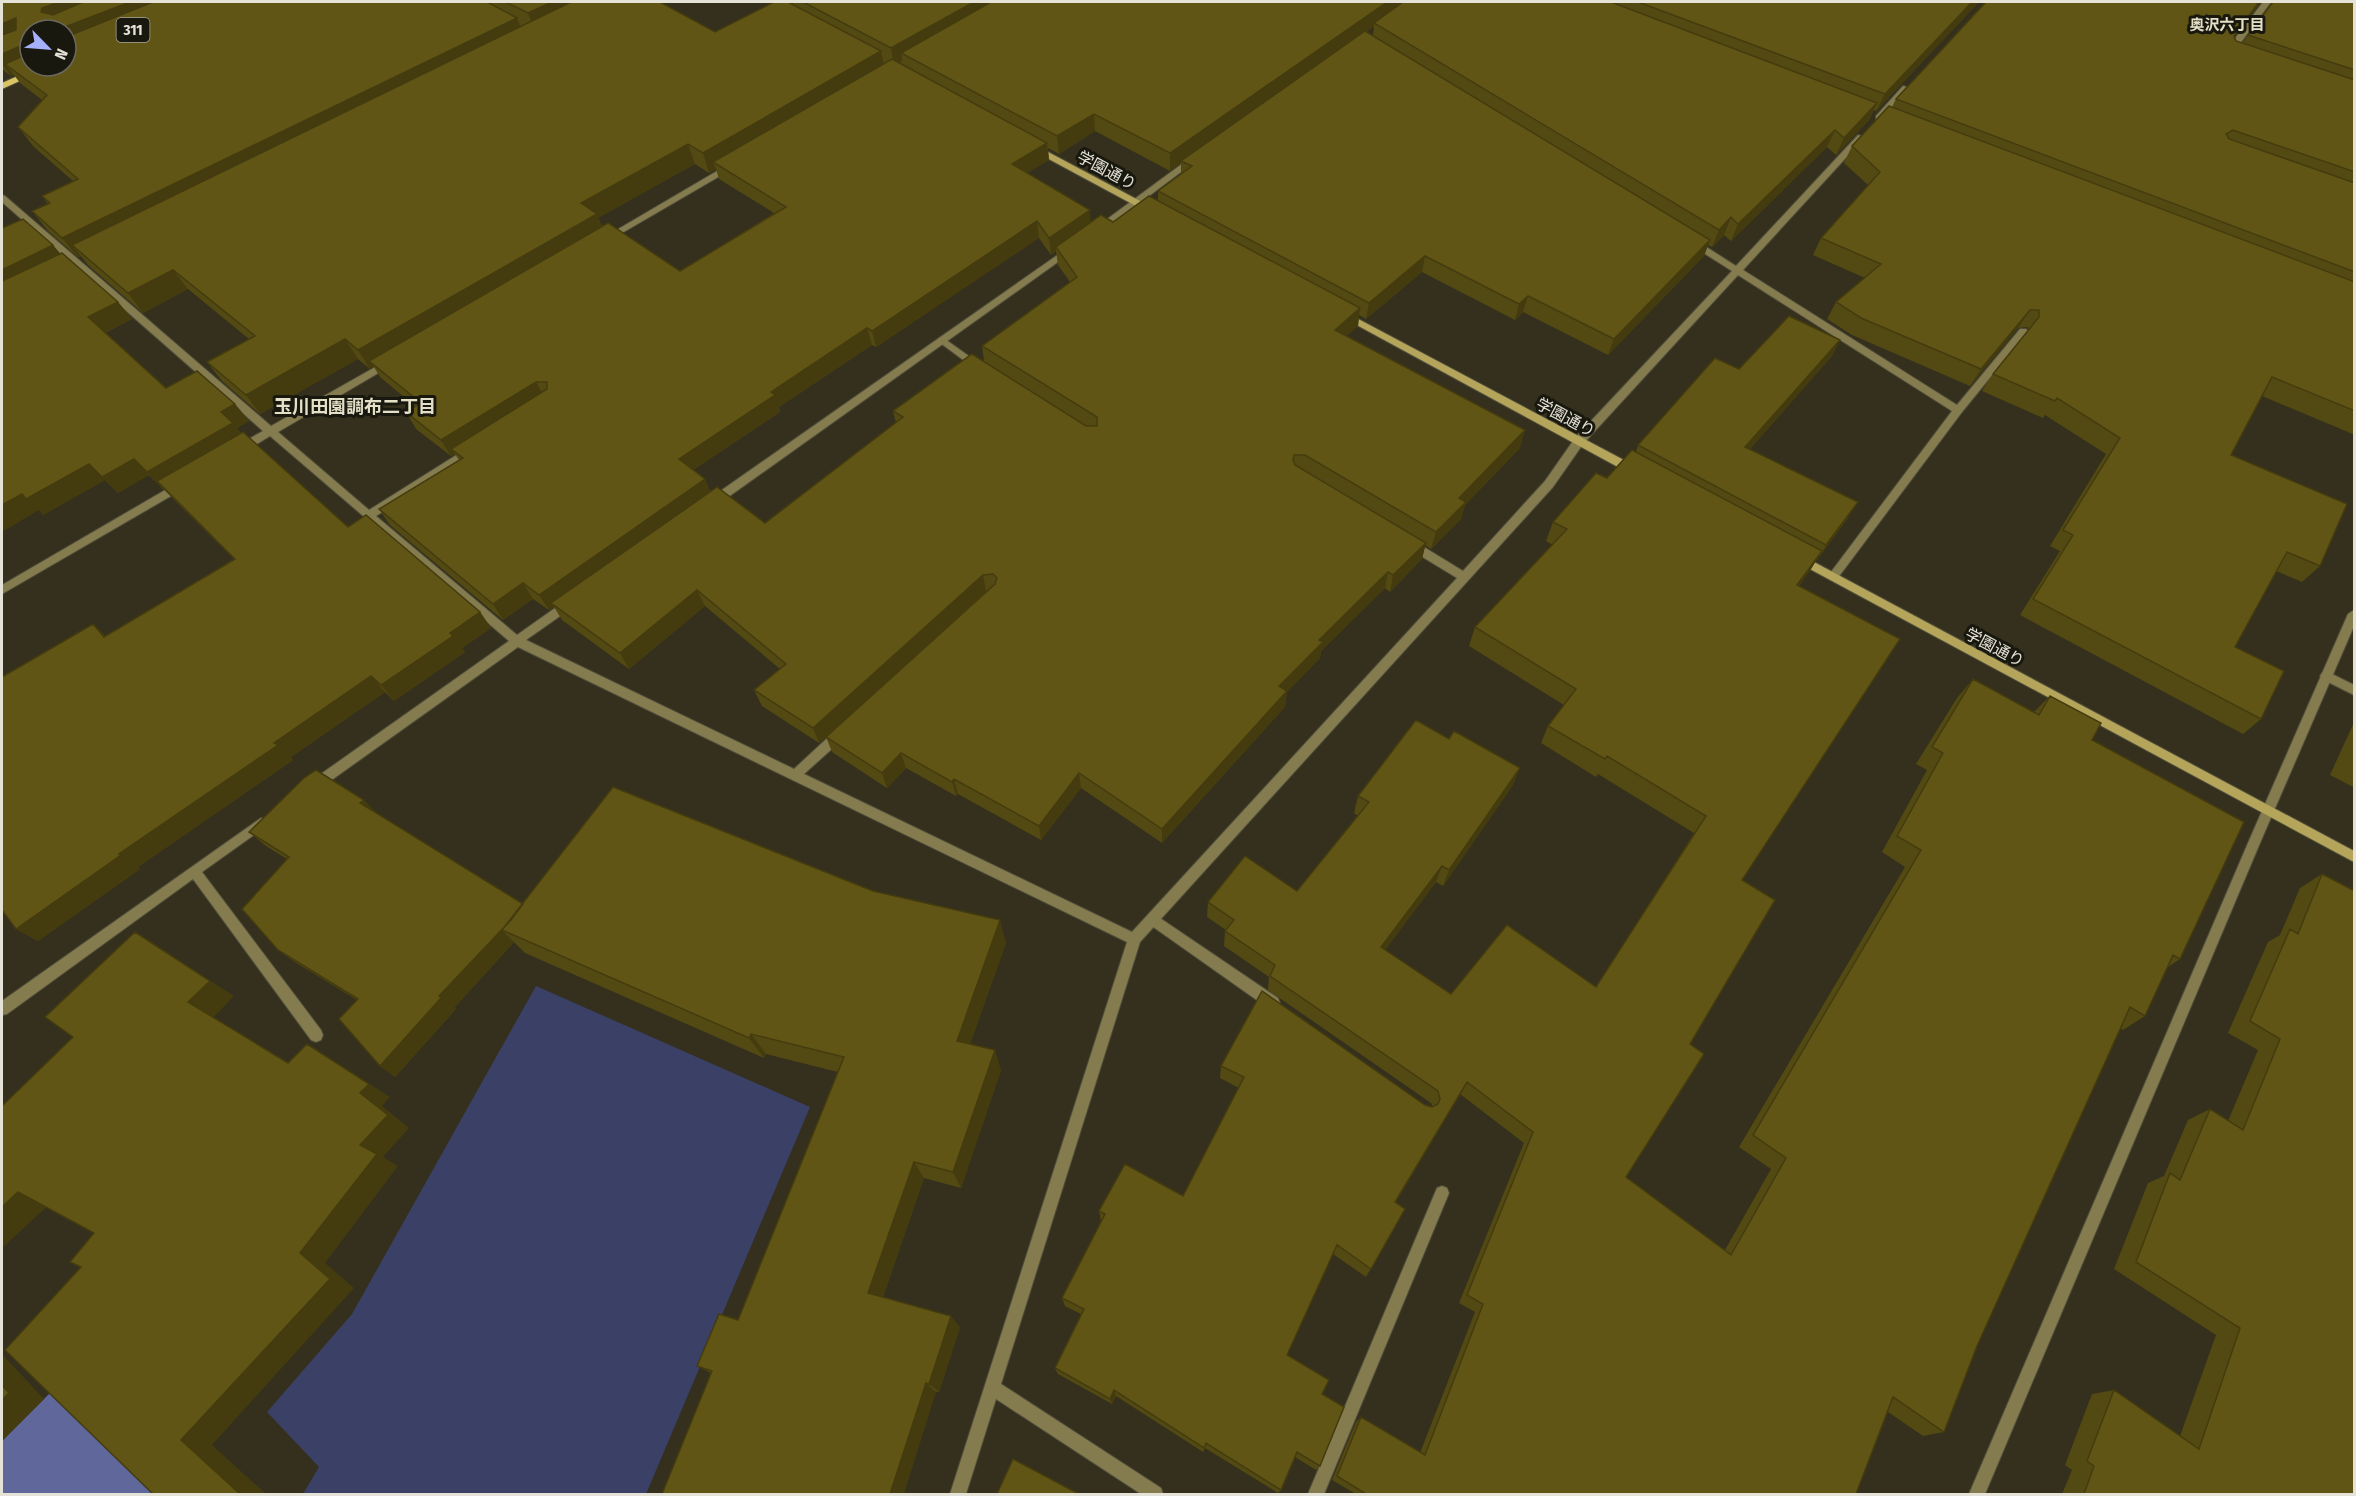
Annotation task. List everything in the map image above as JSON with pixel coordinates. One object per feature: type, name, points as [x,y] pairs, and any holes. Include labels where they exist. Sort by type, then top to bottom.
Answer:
[{"type":"main road","points":[[2,86],[20,78]]},
{"type":"street","points":[[2239,58],[2228,54],[2267,2]]},
{"type":"street","points":[[958,1494],[1134,939],[1154,920],[1549,484],[1580,441],[1917,77]]},
{"type":"street","name":"学園通り","points":[[1030,145],[1166,218]]},
{"type":"street","points":[[701,511],[1201,154]]},
{"type":"street","points":[[602,240],[737,162]]},
{"type":"street","points":[[2,198],[271,432],[518,641],[1134,939]]},
{"type":"street","points":[[1690,240],[1958,410]]},
{"type":"street","name":"学園通り","points":[[1333,308],[1647,477]]},
{"type":"street","points":[[1833,576],[1958,410],[2023,331]]},
{"type":"street","points":[[942,340],[988,373]]},
{"type":"street","points":[[231,455],[395,360]]},
{"type":"street","points":[[369,515],[479,446]]},
{"type":"street","points":[[2,590],[191,478]]},
{"type":"street","points":[[1396,536],[1465,577]]},
{"type":"street","name":"学園通り","points":[[1792,554],[2355,857]]},
{"type":"street","points":[[308,790],[575,600]]},
{"type":"street","points":[[1977,1494],[2326,676],[2355,614]]},
{"type":"street","points":[[2326,676],[2355,690]]},
{"type":"street","points":[[794,776],[846,729]]},
{"type":"street","points":[[2,1009],[270,817]]},
{"type":"street","points":[[194,871],[316,1035]]},
{"type":"street","points":[[1154,920],[1280,1008]]},
{"type":"street","points":[[1316,1494],[1442,1192]]},
{"type":"street","points":[[992,1387],[1155,1494]]},
{"type":"shaded area","points":[[536,986],[810,1107],[646,1494],[303,1494],[319,1467],[267,1412],[352,1314]]},
{"type":"shaded area","points":[[63,1380],[181,1494],[2,1494],[2,1441]]},
{"type":"building","points":[[2,2],[59,2],[42,8],[41,12],[53,15],[83,2],[130,2],[78,22],[78,18],[18,18],[18,47],[2,54],[2,35],[16,30],[16,18],[2,24]]},
{"type":"building","points":[[153,2],[487,2],[517,18],[62,238],[32,211],[50,203],[42,196],[78,179],[18,127],[47,95],[24,78],[78,78],[78,32]]},
{"type":"building","points":[[506,2],[552,2],[528,13]]},
{"type":"building","points":[[571,2],[660,2],[715,32],[774,2],[788,2],[881,51],[703,153],[688,144],[581,203],[597,214],[358,350],[345,339],[246,395],[207,362],[255,336],[173,270],[128,293],[72,245]]},
{"type":"building","points":[[803,2],[974,2],[891,48]]},
{"type":"building","points":[[991,2],[1387,2],[1170,153],[1094,114],[1057,136],[901,53]]},
{"type":"building","points":[[1403,2],[1611,2],[1877,103],[1844,138],[1835,130],[1738,224],[1731,217],[1719,230],[1374,23]]},
{"type":"building","points":[[1638,2],[1972,2],[1885,94]]},
{"type":"building","points":[[1986,2],[2259,2],[2234,36],[2236,41],[2355,80],[2355,172],[2233,130],[2226,134],[2229,139],[2355,183],[2355,272],[1896,99]]},
{"type":"building","points":[[2273,2],[2355,2],[2355,70],[2248,35]]},
{"type":"building","points":[[1365,31],[1710,240],[1614,339],[1528,296],[1519,304],[1425,256],[1369,303],[1158,191],[1192,166],[1181,161]]},
{"type":"building","points":[[18,58],[18,74],[5,64]]},
{"type":"building","points":[[892,59],[1047,143],[1012,164],[1090,210],[1049,238],[1037,221],[872,331],[867,328],[771,392],[775,395],[679,459],[705,479],[539,595],[523,583],[493,604],[379,509],[463,458],[451,449],[547,389],[547,382],[536,382],[441,440],[406,412],[421,403],[369,361],[608,223],[680,271],[786,207],[713,162]]},
{"type":"building","points":[[1889,106],[2355,282],[2355,411],[2272,377],[2231,455],[2347,504],[2320,566],[2287,552],[2235,647],[2284,671],[2261,719],[2033,599],[2073,535],[2063,530],[2120,438],[2057,398],[2055,401],[1993,374],[2039,317],[2039,310],[2030,310],[1981,369],[1861,318],[1836,302],[1881,264],[1821,238],[1880,172],[1852,146]]},
{"type":"building","points":[[1149,196],[1360,308],[1335,330],[1525,430],[1459,498],[1466,502],[1436,532],[1305,455],[1294,455],[1295,465],[1426,543],[1393,575],[1388,572],[1319,640],[1323,642],[1279,686],[1287,691],[1162,829],[1079,773],[1039,826],[901,753],[882,773],[826,737],[995,584],[997,578],[993,574],[983,575],[813,728],[754,690],[786,664],[697,590],[620,653],[551,603],[717,487],[765,523],[903,417],[893,411],[972,354],[1086,426],[1097,426],[1097,417],[982,346],[1077,277],[1056,247],[1101,215],[1113,222]]},
{"type":"building","points":[[23,219],[53,245],[2,270],[2,228]]},
{"type":"building","points":[[62,253],[118,302],[88,317],[166,388],[197,371],[235,404],[221,412],[233,423],[147,472],[134,459],[102,477],[89,464],[26,499],[22,494],[2,505],[2,281]]},
{"type":"building","points":[[1789,316],[1840,340],[1745,447],[1858,502],[1826,545],[1638,445],[1715,358],[1739,369]]},
{"type":"building","points":[[243,432],[348,527],[366,515],[480,612],[450,633],[453,636],[381,685],[371,676],[274,743],[278,745],[119,854],[121,855],[16,929],[2,910],[2,677],[93,624],[104,637],[235,559],[157,481]]},
{"type":"building","points":[[1632,450],[1822,551],[1797,585],[1900,639],[1742,880],[1775,900],[1690,1044],[1704,1054],[1626,1177],[1731,1255],[1786,1158],[1753,1135],[1921,850],[1897,836],[1943,753],[1932,747],[1973,679],[2039,715],[2050,696],[2101,723],[2092,740],[2244,822],[2180,959],[2173,955],[2145,1016],[2130,1007],[1977,1346],[1944,1432],[1893,1397],[1856,1494],[1366,1494],[1337,1476],[1361,1417],[1425,1455],[1483,1304],[1467,1295],[1533,1132],[1467,1082],[1395,1202],[1405,1209],[1371,1269],[1337,1245],[1287,1355],[1329,1380],[1322,1394],[1344,1407],[1320,1466],[1297,1452],[1281,1490],[1206,1443],[1204,1448],[1114,1390],[1110,1399],[1055,1368],[1084,1309],[1062,1298],[1105,1214],[1099,1211],[1125,1164],[1183,1196],[1244,1077],[1221,1066],[1262,991],[1425,1105],[1432,1107],[1438,1104],[1440,1099],[1438,1091],[1270,976],[1275,965],[1225,931],[1234,920],[1208,902],[1245,856],[1297,891],[1369,802],[1358,796],[1416,720],[1449,739],[1454,731],[1520,768],[1449,870],[1442,866],[1381,947],[1451,994],[1507,925],[1596,987],[1706,816],[1607,756],[1605,759],[1548,726],[1576,689],[1475,627],[1567,529],[1553,522],[1596,473],[1607,478]]},
{"type":"building","points":[[316,770],[364,800],[360,803],[523,904],[511,920],[439,996],[441,998],[380,1066],[339,1019],[358,999],[278,950],[242,909],[289,857],[249,832],[304,778]]},
{"type":"building","points":[[613,787],[873,891],[1000,920],[957,1041],[995,1050],[953,1172],[914,1162],[868,1293],[951,1316],[929,1384],[926,1383],[890,1494],[662,1494],[712,1371],[697,1366],[719,1314],[738,1320],[844,1057],[751,1034],[749,1038],[502,930]]},
{"type":"building","points":[[2322,874],[2355,891],[2355,1494],[2084,1494],[2094,1466],[2087,1461],[2114,1390],[2199,1449],[2240,1328],[2136,1262],[2170,1173],[2180,1180],[2210,1109],[2243,1130],[2280,1039],[2250,1021],[2290,929],[2298,934]]},
{"type":"building","points":[[135,932],[210,981],[188,1002],[288,1063],[307,1044],[369,1084],[360,1093],[388,1115],[360,1145],[377,1154],[300,1253],[330,1279],[181,1440],[240,1494],[153,1494],[5,1350],[81,1267],[70,1262],[94,1233],[18,1192],[2,1207],[2,1106],[73,1037],[45,1017]]},
{"type":"building","points":[[2,1385],[9,1393],[2,1400]]},
{"type":"building","points":[[1013,1459],[1079,1494],[997,1494]]},
{"type":"district","name":"奥沢六丁目","points":[[2227,25]]},
{"type":"district","name":"玉川田園調布二丁目","points":[[355,407]]}]
